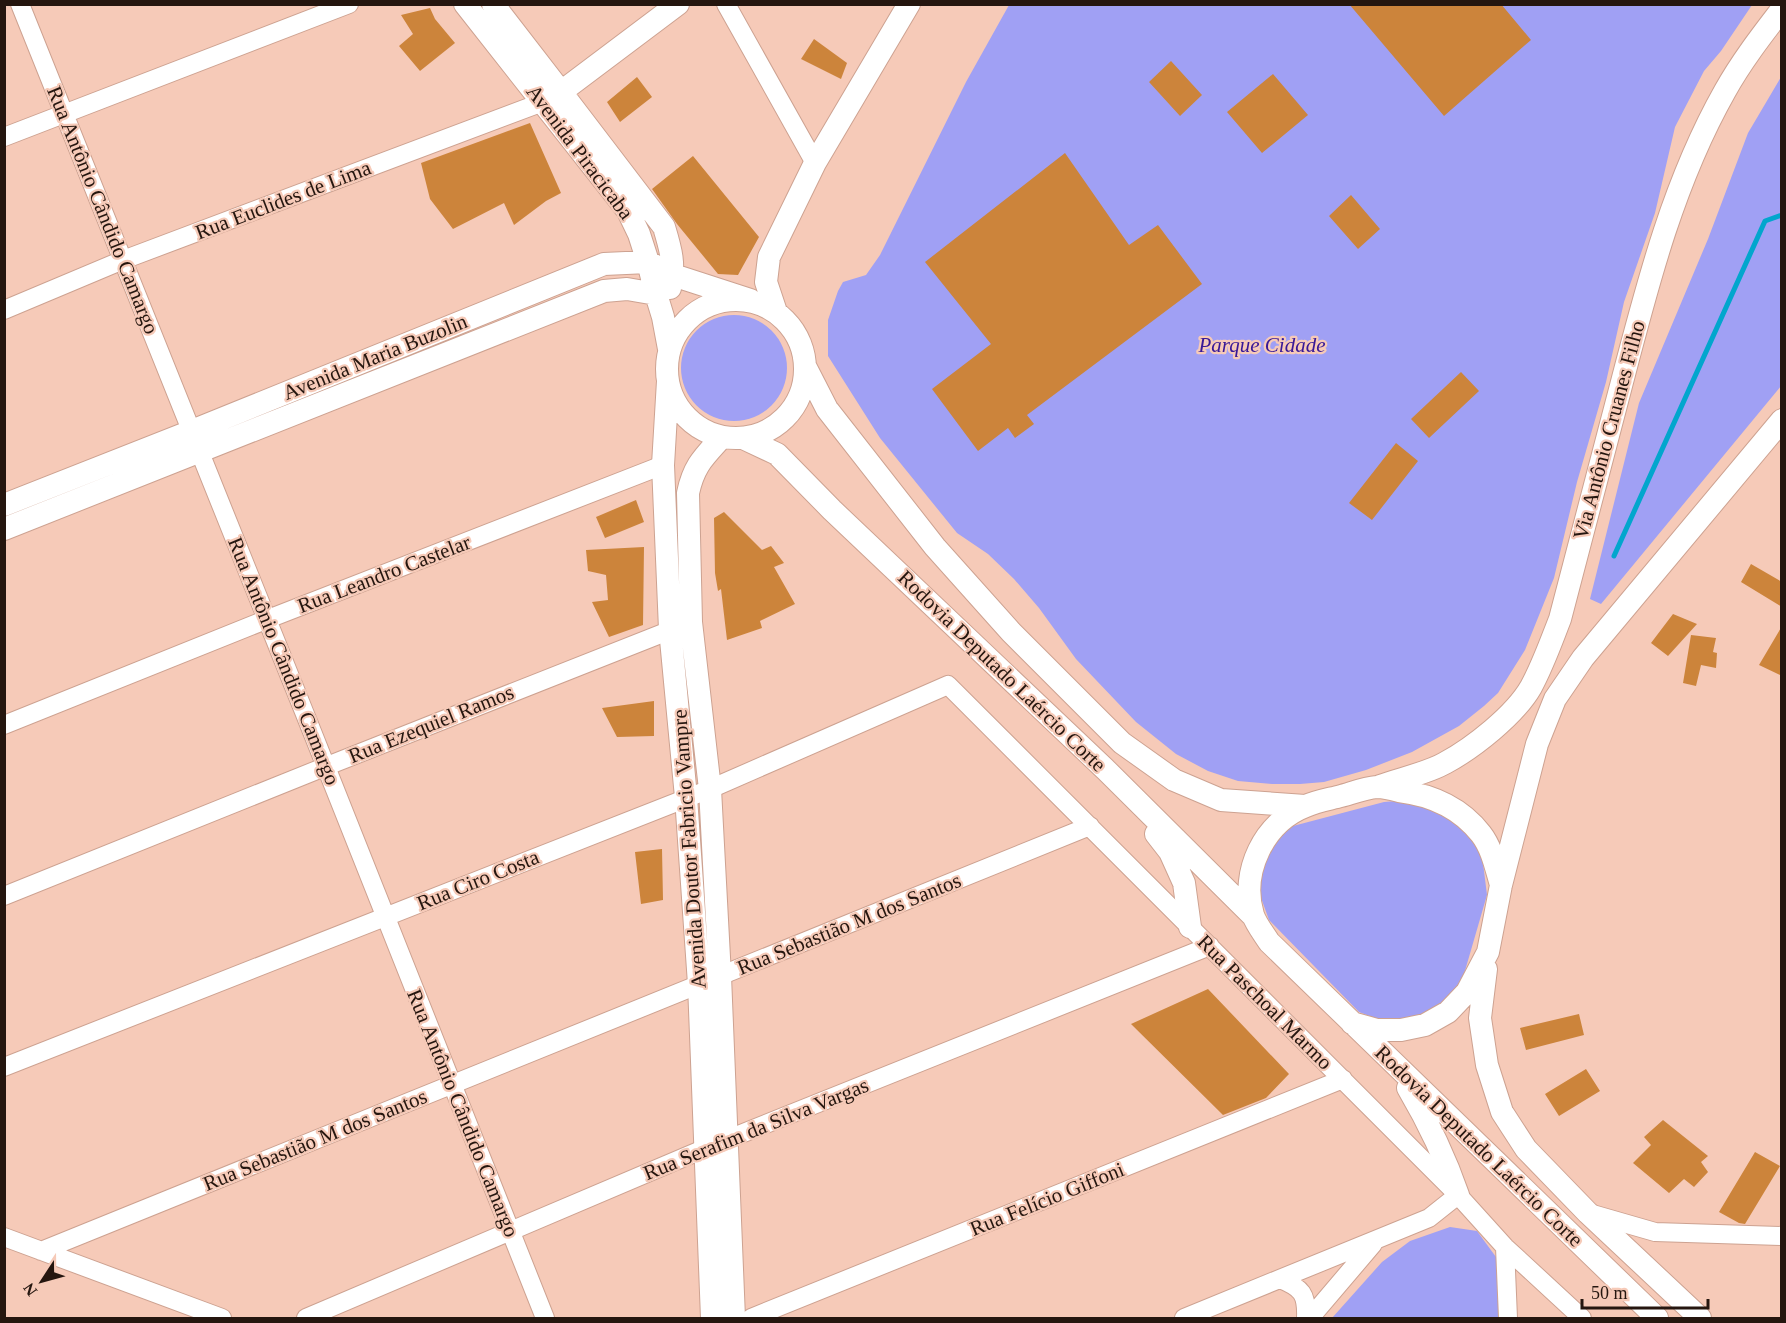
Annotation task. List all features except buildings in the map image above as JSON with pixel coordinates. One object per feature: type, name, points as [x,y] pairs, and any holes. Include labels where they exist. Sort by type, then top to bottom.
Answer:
[{"type":"main road","name":"Avenida Piracicaba","points":[[465,4],[552,97],[664,227],[673,254],[673,275],[663,317]]},
{"type":"main road","name":"Avenida Piracicaba","points":[[493,4],[628,211],[639,234],[648,262],[669,349]]},
{"type":"main road","points":[[552,97],[678,4]]},
{"type":"main road","points":[[776,312],[766,282],[769,257],[815,163],[909,4]]},
{"type":"main road","name":"Via Antônio Cruanes Filho","points":[[1305,806],[1376,787],[1444,764],[1476,743],[1506,717],[1529,690],[1560,619],[1648,279],[1674,203],[1695,152],[1725,91],[1782,9]]},
{"type":"main road","points":[[648,262],[673,275],[750,300],[776,312],[791,327],[801,345],[805,366],[803,386],[795,406],[781,422],[763,433],[732,437],[703,429],[687,417],[675,400],[668,381],[669,349],[678,330],[692,315],[709,304],[729,299],[750,300]]},
{"type":"main road","name":"Avenida Maria Buzolin","points":[[4,530],[196,441],[604,264],[648,262]]},
{"type":"main road","name":"Avenida Maria Buzolin","points":[[4,505],[196,441],[604,291],[627,289],[656,294]]},
{"type":"main road","name":"Rodovia Deputado Laércio Corte","points":[[805,366],[827,409],[935,547],[1011,632],[1122,743],[1174,780],[1221,800],[1305,806]]},
{"type":"main road","name":"Avenida Doutor Fabricio Vampre","points":[[668,381],[663,465],[681,626],[710,789],[710,980],[716,1144],[712,1318]]},
{"type":"main road","points":[[1352,1023],[1377,1030],[1401,1030],[1425,1025],[1448,1012],[1467,992],[1488,952],[1501,885],[1537,744],[1555,699],[1583,658],[1782,420]]},
{"type":"main road","name":"Rodovia Deputado Laércio Corte","points":[[732,437],[777,454],[832,510],[1105,769],[1253,916],[1269,942],[1657,1318]]},
{"type":"main road","name":"Avenida Doutor Fabricio Vampre","points":[[710,980],[686,797],[681,626],[688,493],[692,475],[695,469],[732,437]]},
{"type":"main road","points":[[1105,769],[1170,852],[1184,883],[1190,927]]},
{"type":"main road","points":[[1376,787],[1442,801],[1464,816],[1482,836],[1494,861],[1501,885]]},
{"type":"main road","points":[[1253,916],[1250,872],[1257,851],[1270,833],[1287,817],[1305,806]]},
{"type":"main road","name":"Rodovia Deputado Laércio Corte","points":[[1488,952],[1479,1018],[1487,1065],[1502,1112],[1526,1149],[1588,1213],[1700,1318]]},
{"type":"main road","points":[[1395,1065],[1426,1119],[1448,1165],[1458,1195]]},
{"type":"main road","name":"Avenida Doutor Fabricio Vampre","points":[[716,1144],[734,1318]]},
{"type":"street","name":"Rua Antônio Cândido Camargo","points":[[20,4],[327,766],[545,1318]]},
{"type":"street","points":[[4,138],[349,4]]},
{"type":"street","points":[[726,4],[815,163]]},
{"type":"street","name":"Rua Euclides de Lima","points":[[4,310],[123,260],[552,97]]},
{"type":"street","name":"Rua Leandro Castelar","points":[[4,725],[663,465]]},
{"type":"street","name":"Rua Ezequiel Ramos","points":[[4,896],[681,626]]},
{"type":"street","name":"Rua Ciro Costa","points":[[4,1067],[710,789],[948,685]]},
{"type":"street","name":"Rua Paschoal Marmo","points":[[948,685],[1458,1195],[1504,1247],[1582,1318]]},
{"type":"street","name":"Rua Sebastião M dos Santos","points":[[41,1251],[1090,826]]},
{"type":"street","name":"Rua Serafim da Silva Vargas","points":[[306,1318],[716,1144],[1210,946]]},
{"type":"street","name":"Rua Felício Giffoni","points":[[751,1318],[1343,1079]]},
{"type":"street","points":[[1184,1318],[1429,1218],[1458,1195]]},
{"type":"street","points":[[1588,1213],[1655,1232],[1782,1236]]},
{"type":"street","points":[[4,1237],[222,1318]]},
{"type":"street","points":[[1308,1318],[1376,1240]]},
{"type":"street","points":[[1504,1247],[1508,1318]]},
{"type":"street","points":[[1280,1279],[1296,1286],[1307,1302],[1308,1318]]},
{"type":"green space","name":"Parque Cidade","points":[[1009,5],[1752,5],[1721,51],[1704,71],[1675,127],[1655,213],[1624,302],[1606,382],[1577,482],[1554,578],[1525,650],[1498,693],[1459,726],[1412,752],[1366,770],[1324,782],[1272,784],[1238,781],[1208,771],[1176,754],[1136,722],[1076,659],[1039,608],[1014,579],[988,554],[957,533],[880,438],[828,356],[828,320],[838,291],[843,282],[866,275],[880,255],[966,82]]},
{"type":"green space","points":[[1781,77],[1781,386],[1601,604],[1590,599],[1639,403],[1708,239],[1748,133]]},
{"type":"green space","points":[[734,315],[754,319],[772,330],[783,348],[787,368],[783,388],[772,406],[754,417],[734,421],[714,417],[696,406],[685,388],[681,368],[685,348],[696,330],[714,319]]},
{"type":"green space","points":[[1408,800],[1436,805],[1475,840],[1483,863],[1487,895],[1460,988],[1444,1004],[1421,1017],[1401,1022],[1380,1020],[1359,1012],[1269,920],[1260,895],[1260,875],[1265,857],[1277,838],[1293,826],[1384,802]]},
{"type":"green space","points":[[1450,1227],[1477,1231],[1496,1257],[1503,1318],[1332,1318],[1382,1262],[1410,1241]]},
{"type":"waterway","points":[[1614,556],[1765,221],[1782,215]]}]
